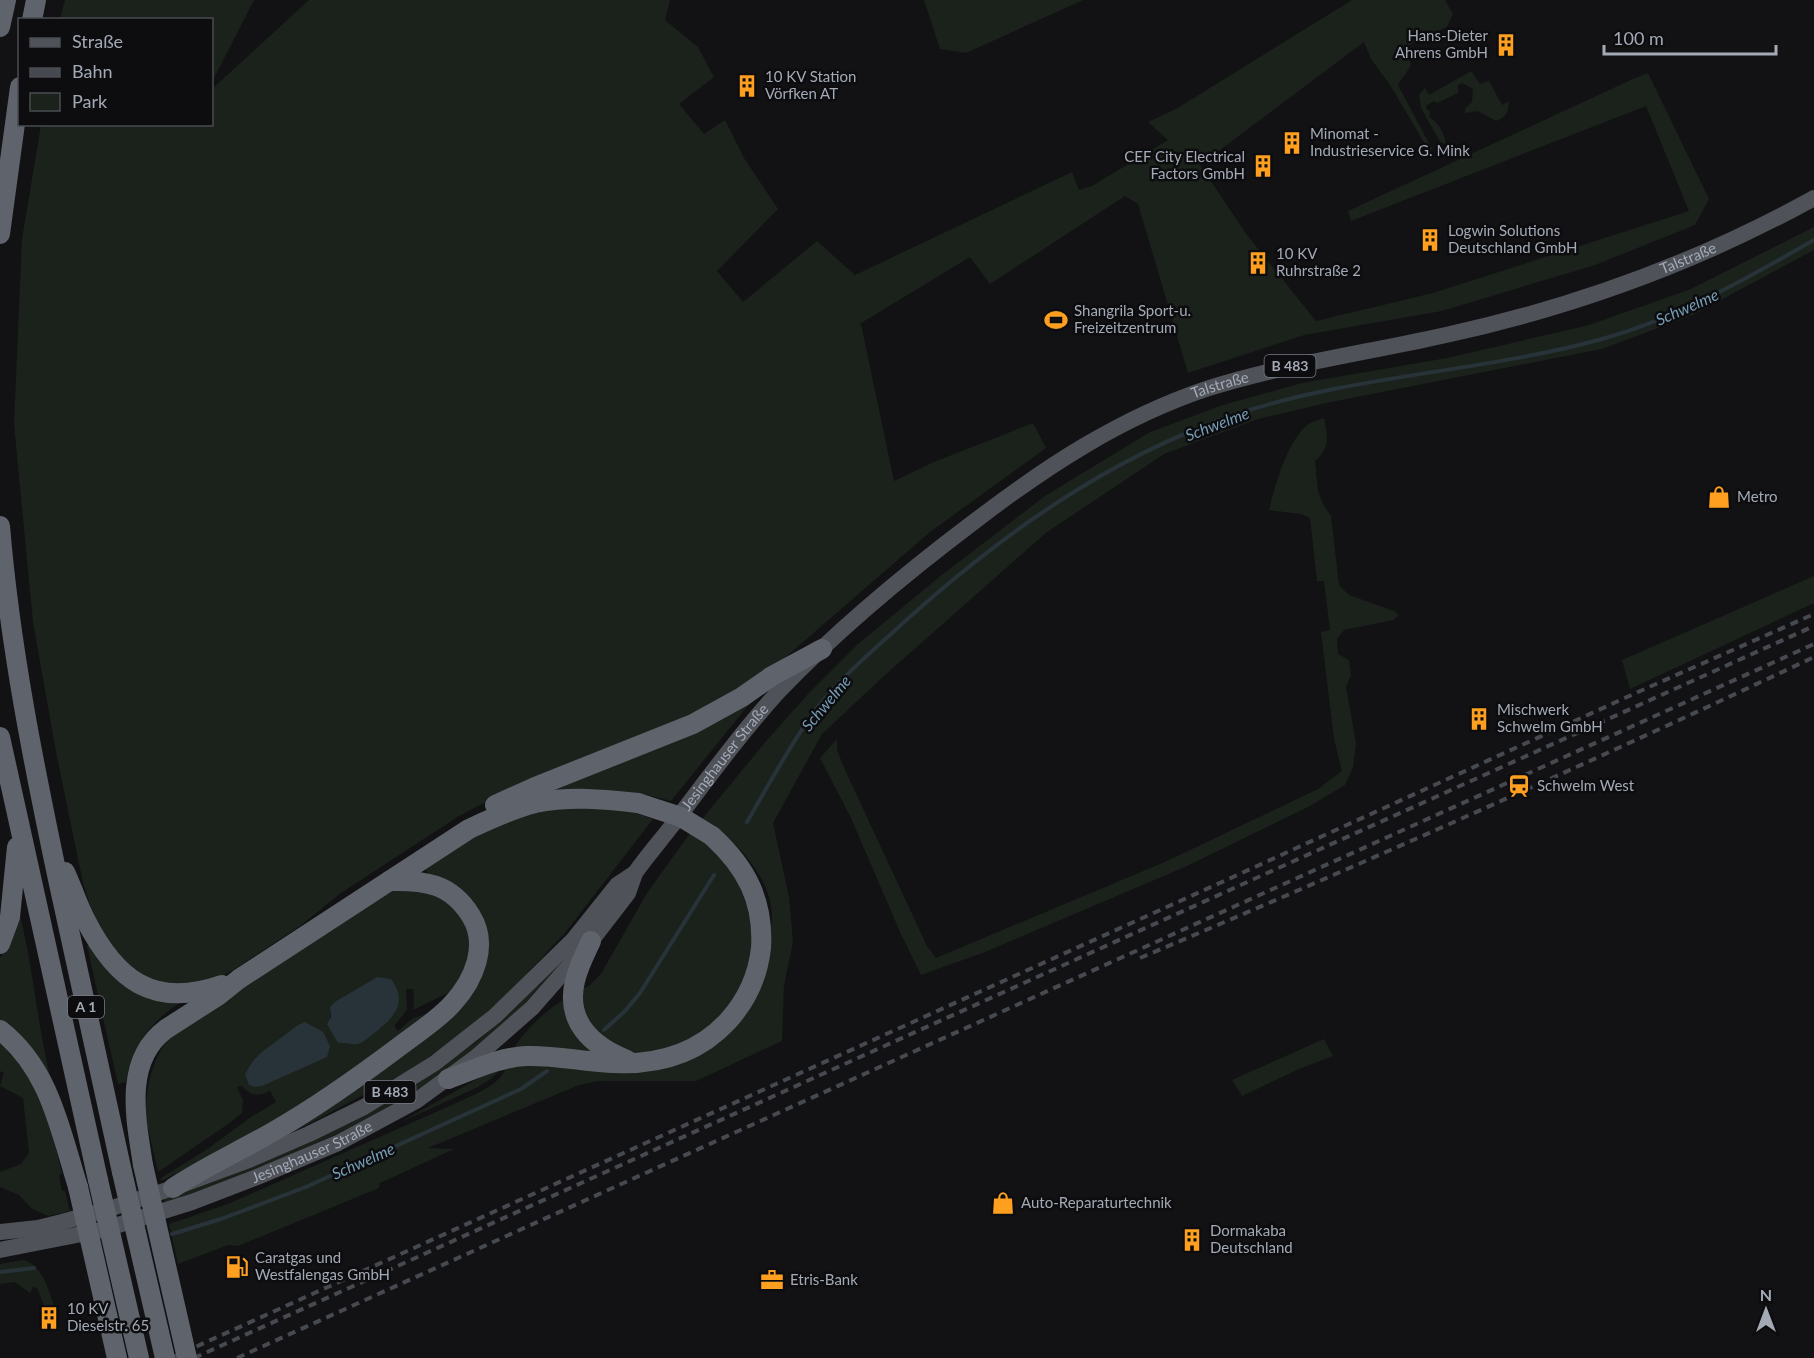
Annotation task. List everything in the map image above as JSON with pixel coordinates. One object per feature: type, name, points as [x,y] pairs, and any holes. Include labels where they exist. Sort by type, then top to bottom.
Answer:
[{"type":"highway","points":[[0,27],[6,0]]},
{"type":"highway","points":[[32,18],[36,0]]},
{"type":"highway","points":[[0,234],[18,99]]},
{"type":"highway","name":"A 1","points":[[0,526],[19,676],[51,842],[122,1172],[165,1358]]},
{"type":"highway","points":[[469,829],[490,808],[535,787],[693,724],[822,649]]},
{"type":"highway","name":"A 1","points":[[0,737],[139,1358]]},
{"type":"highway","points":[[187,1358],[143,1165],[136,1116],[136,1086],[140,1066],[147,1048],[159,1035],[239,979],[469,829],[499,815],[535,803],[586,798],[638,803],[681,817],[712,836],[728,850],[751,885],[757,904],[761,942],[760,961],[754,980],[735,1013],[703,1043],[682,1054],[662,1060],[635,1063],[602,1063],[524,1056],[507,1059],[448,1078]]},
{"type":"highway","points":[[0,944],[11,910],[19,830]]},
{"type":"highway","points":[[51,842],[91,931],[118,968],[133,981],[155,991],[181,994],[202,992],[239,979]]},
{"type":"highway","points":[[173,1188],[197,1172],[276,1130],[348,1085],[442,1014],[462,993],[478,961],[480,941],[475,922],[455,897],[436,885],[416,880],[389,881]]},
{"type":"highway","points":[[591,941],[576,977],[573,991],[573,1005],[580,1026],[597,1045],[635,1063]]},
{"type":"highway","points":[[0,1030],[29,1059],[45,1085],[78,1187],[117,1358]]},
{"type":"main road","name":"Talstraße","points":[[822,649],[890,588],[999,503],[1078,449],[1130,420],[1190,395],[1257,375],[1328,358],[1445,336],[1548,308],[1641,277],[1697,255],[1814,198]]},
{"type":"main road","name":"Jesinghauser Straße","points":[[0,1250],[102,1230],[192,1202],[257,1178],[378,1123],[416,1101],[448,1078],[475,1058],[532,1008],[591,941],[628,893],[635,873],[737,741],[782,689],[822,649]]},
{"type":"main road","name":"Jesinghauser Straße","points":[[0,1232],[38,1228],[62,1222],[173,1188],[249,1160],[364,1107],[435,1063],[463,1042],[525,988],[573,940],[617,885],[635,873]]},
{"type":"green space","points":[[65,0],[254,0],[213,80],[213,18],[60,18]]},
{"type":"green space","points":[[309,0],[670,0],[665,20],[698,47],[714,77],[679,104],[704,134],[725,120],[744,158],[778,209],[717,271],[743,302],[817,241],[855,275],[1072,172],[1079,190],[1092,186],[1168,140],[1148,122],[1176,109],[1352,0],[1445,0],[1453,14],[1447,27],[1403,48],[1411,64],[1398,85],[1432,149],[1429,151],[1390,85],[1371,59],[1364,42],[1200,165],[1247,235],[1316,321],[1433,293],[1689,211],[1646,106],[1351,221],[1348,211],[1648,73],[1709,199],[1695,225],[1595,265],[1442,311],[1304,335],[1188,373],[1138,204],[1125,196],[990,284],[970,257],[858,325],[861,324],[894,481],[934,462],[1033,423],[1046,448],[930,532],[780,662],[711,707],[517,786],[459,816],[341,893],[300,926],[230,972],[193,985],[156,983],[127,968],[95,920],[83,883],[56,752],[33,622],[14,424],[22,239],[41,126],[213,126],[213,88]]},
{"type":"green space","points":[[924,0],[1083,0],[966,53],[940,49]]},
{"type":"green space","points":[[1471,71],[1480,84],[1489,81],[1502,105],[1509,101],[1506,114],[1496,121],[1478,111],[1465,113],[1465,109],[1472,102],[1473,89],[1462,83],[1458,85],[1458,93],[1426,106],[1426,109],[1430,111],[1429,117],[1440,128],[1446,144],[1440,142],[1421,108],[1419,94],[1425,88],[1429,95]]},
{"type":"green space","points":[[1814,227],[1814,250],[1693,315],[1602,349],[1326,403],[1258,419],[1164,454],[1047,532],[885,675],[822,734],[773,823],[789,897],[793,942],[784,986],[782,1041],[696,1081],[599,1081],[579,1085],[428,1148],[454,1149],[380,1183],[379,1188],[238,1246],[228,1245],[178,1264],[169,1224],[228,1204],[463,1100],[495,1082],[507,1065],[522,1061],[552,1060],[614,1069],[655,1068],[679,1062],[701,1052],[721,1038],[738,1020],[761,978],[772,916],[767,891],[761,879],[738,847],[719,829],[708,844],[729,868],[744,897],[753,938],[749,971],[728,1010],[694,1040],[674,1050],[653,1055],[631,1054],[610,1046],[591,1030],[583,1016],[579,990],[589,986],[601,974],[647,893],[688,836],[809,693],[858,644],[943,574],[1045,496],[1150,432],[1223,405],[1302,383],[1447,358],[1589,325],[1691,289]]},
{"type":"green space","points":[[1324,418],[1326,446],[1315,461],[1318,491],[1331,516],[1339,585],[1349,595],[1394,611],[1399,615],[1393,620],[1344,630],[1337,639],[1338,654],[1349,660],[1351,675],[1346,687],[1356,743],[1353,768],[1345,785],[1308,807],[1185,867],[985,952],[921,975],[851,818],[820,758],[837,739],[837,750],[845,770],[927,946],[936,958],[1167,861],[1318,789],[1342,771],[1334,739],[1321,632],[1330,630],[1324,581],[1317,581],[1310,518],[1301,514],[1269,510],[1278,477],[1293,443],[1306,426]]},
{"type":"green space","points":[[1814,576],[1814,603],[1630,689],[1622,660]]},
{"type":"green space","points":[[754,698],[671,801],[610,790],[549,792]]},
{"type":"green space","points":[[580,807],[627,810],[653,819],[565,933],[498,1004],[447,1045],[406,1072],[292,1133],[251,1149],[332,1102],[482,967],[453,884],[428,873],[425,869],[475,831],[531,812]]},
{"type":"green space","points":[[394,890],[431,891],[461,913],[469,934],[470,954],[454,990],[413,1010],[413,989],[406,989],[407,1010],[394,1026],[398,1031],[413,1018],[433,1012],[309,1100],[204,1160],[161,1181],[161,1178],[276,1102],[270,1091],[254,1094],[242,1086],[237,1087],[243,1100],[242,1113],[158,1172],[146,1127],[148,1087],[155,1062],[177,1028]],"holes":[[[373,979],[395,1013],[381,1028],[359,1043],[338,1043],[330,1021],[330,1010],[336,1001]]]},
{"type":"green space","points":[[19,911],[50,1077],[0,1023],[0,958],[9,944]]},
{"type":"green space","points":[[577,943],[536,993],[491,1036],[443,1073],[392,1105],[339,1133],[283,1158],[165,1203],[164,1198],[371,1111],[412,1087],[479,1040],[516,1007]]},
{"type":"green space","points":[[87,946],[183,1001],[162,1016],[145,1035],[133,1057],[126,1082],[118,1084]]},
{"type":"green space","points":[[566,998],[596,1054],[514,1049],[537,1020]]},
{"type":"green space","points":[[0,1039],[26,1064],[50,1123],[62,1174],[59,1175],[62,1191],[65,1191],[70,1211],[48,1216],[31,1208],[19,1195],[0,1187],[0,1172],[21,1164],[29,1153],[23,1098],[0,1086],[4,1073],[0,1071]]},
{"type":"green space","points":[[1324,1039],[1333,1056],[1242,1096],[1232,1080]]},
{"type":"green space","points":[[495,1069],[499,1071],[476,1088],[399,1123]]},
{"type":"green space","points":[[23,1260],[37,1268],[42,1276],[58,1318],[41,1323],[46,1311],[37,1288],[33,1287],[30,1293],[15,1282],[0,1284],[0,1264]]},
{"type":"shaded area","points":[[377,977],[391,979],[399,996],[396,1010],[387,1022],[361,1042],[338,1043],[327,1024],[331,1017],[330,1007],[336,1001]]},
{"type":"shaded area","points":[[305,1022],[323,1032],[330,1046],[327,1057],[262,1086],[249,1085],[245,1074],[253,1061],[298,1025]]},
{"type":"waterway","name":"Schwelme","points":[[747,822],[809,719],[827,696],[870,653],[930,599],[1011,535],[1053,505],[1142,453],[1237,414],[1281,401],[1327,390],[1511,359],[1602,339],[1685,309],[1814,240]]},
{"type":"waterway","name":"Schwelme","points":[[604,1030],[625,1011],[640,993],[714,875]]},
{"type":"waterway","name":"Schwelme","points":[[172,1234],[221,1219],[306,1187],[521,1089],[547,1071]]},
{"type":"waterway","name":"Schwelme","points":[[0,1272],[34,1268]]},
{"type":"railway","points":[[171,1358],[1814,614]]},
{"type":"railway","points":[[194,1358],[1814,626]]},
{"type":"railway","points":[[237,1358],[1814,644]]},
{"type":"railway","points":[[1140,958],[1479,811],[1814,657]]},
{"type":"place","name":"Hans-Dieter Ahrens GmbH","points":[[1506,45]]},
{"type":"place","name":"10 KV Station Vörfken AT","points":[[747,86]]},
{"type":"place","name":"Minomat - Industrieservice G. Mink","points":[[1292,143]]},
{"type":"place","name":"CEF City Electrical Factors GmbH","points":[[1263,166]]},
{"type":"place","name":"Logwin Solutions Deutschland GmbH","points":[[1430,240]]},
{"type":"place","name":"10 KV Ruhrstraße 2","points":[[1258,263]]},
{"type":"place","name":"Shangrila Sport-u. Freizeitzentrum","points":[[1056,320]]},
{"type":"place","name":"Metro","points":[[1719,497]]},
{"type":"place","name":"Mischwerk Schwelm GmbH","points":[[1479,719]]},
{"type":"place","name":"Schwelm West","points":[[1519,786]]},
{"type":"place","name":"Auto-Reparaturtechnik","points":[[1003,1203]]},
{"type":"place","name":"Dormakaba Deutschland","points":[[1192,1240]]},
{"type":"place","name":"Caratgas und Westfalengas GmbH","points":[[237,1267]]},
{"type":"place","name":"Etris-Bank","points":[[772,1280]]},
{"type":"place","name":"10 KV Dieselstr. 65","points":[[49,1318]]}]
